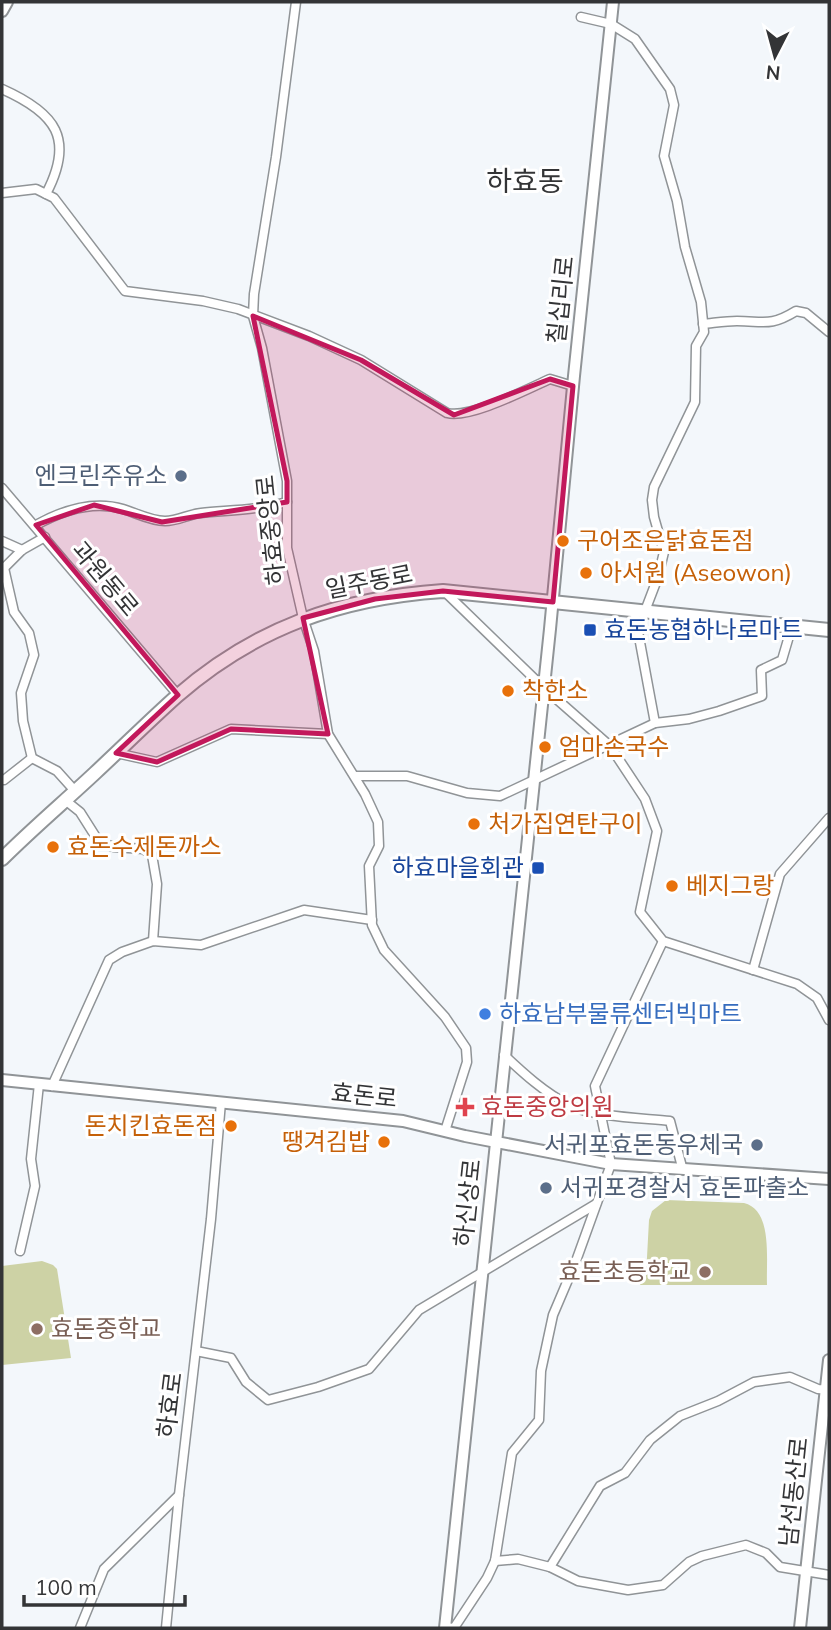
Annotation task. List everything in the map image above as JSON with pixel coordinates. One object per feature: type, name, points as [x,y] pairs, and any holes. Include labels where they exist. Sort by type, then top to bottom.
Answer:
[{"type":"main road","name":"일주동로","points":[[2,859],[178,695],[236,653],[303,618],[375,599],[443,591],[829,630]]},
{"type":"street","points":[[2,11],[7,2]]},
{"type":"street","name":"하효중앙로","points":[[296,2],[253,316],[262,348],[287,481],[287,548],[303,618],[314,652],[328,734],[355,776],[378,822],[379,846],[369,866],[372,920],[384,950],[445,1017],[466,1048],[467,1062],[444,1131]]},
{"type":"street","name":"칠십리로","points":[[553,602],[613,2]]},
{"type":"street","points":[[581,17],[611,24],[635,39],[670,89],[674,105],[664,156],[701,302],[704,332],[696,346],[695,402],[654,487],[652,500],[664,552],[640,610],[655,723]]},
{"type":"street","points":[[2,89],[32,105],[54,126],[59,140],[60,159],[58,170],[46,194]]},
{"type":"street","points":[[2,193],[36,189],[54,198],[125,291],[203,300],[238,309],[309,336],[360,360],[440,410],[454,415],[470,413],[550,379],[573,386]]},
{"type":"street","points":[[703,324],[738,321],[769,324],[796,312],[806,313],[829,332]]},
{"type":"street","name":"과원동로","points":[[2,488],[178,695]]},
{"type":"street","points":[[36,526],[70,510],[94,505],[120,508],[162,522],[179,520],[198,513],[262,509],[287,502]]},
{"type":"street","points":[[45,537],[22,550],[3,569],[14,612],[29,633],[34,656],[21,693],[23,721],[32,758],[57,771],[75,791]]},
{"type":"street","points":[[2,541],[22,550]]},
{"type":"street","points":[[443,591],[544,688],[610,746],[645,799],[657,831],[640,912],[663,941],[797,984],[817,998],[829,1020]]},
{"type":"street","name":"하신상로","points":[[445,1628],[553,602]]},
{"type":"street","points":[[355,776],[407,776],[467,793],[500,796],[655,723],[709,714],[762,696],[761,670],[782,660],[792,626]]},
{"type":"street","points":[[116,753],[157,762],[231,729],[328,734]]},
{"type":"street","points":[[2,780],[32,758]]},
{"type":"street","points":[[65,800],[80,813],[99,842],[114,847],[143,849],[152,855],[157,884],[153,941]]},
{"type":"street","points":[[753,970],[780,874],[829,818]]},
{"type":"street","points":[[52,1086],[109,960],[122,951],[153,941],[201,945],[304,909],[372,920]]},
{"type":"street","points":[[445,1628],[454,1628],[488,1578],[495,1561],[512,1453],[539,1420],[541,1371],[553,1315],[611,1164],[595,1086],[663,941]]},
{"type":"street","points":[[504,1055],[526,1076],[570,1106],[600,1113],[670,1121],[682,1167]]},
{"type":"street","name":"효돈로","points":[[2,1080],[402,1121],[611,1164],[829,1179]]},
{"type":"street","points":[[19,1251],[35,1186],[31,1159],[39,1084]]},
{"type":"street","name":"하효로","points":[[166,1628],[178,1495],[211,1219],[221,1102]]},
{"type":"street","points":[[195,1351],[232,1358],[246,1382],[268,1401],[318,1387],[369,1368],[419,1310],[597,1203]]},
{"type":"street","name":"남선동산로","points":[[800,1628],[828,1390],[829,1360]]},
{"type":"street","points":[[550,1567],[600,1486],[625,1473],[650,1440],[680,1416],[718,1401],[754,1382],[790,1377],[818,1389],[828,1390]]},
{"type":"street","points":[[80,1628],[104,1569],[178,1495]]},
{"type":"street","points":[[495,1561],[518,1559],[550,1567],[578,1581],[628,1590],[663,1585],[689,1562],[746,1545],[765,1553],[780,1567],[829,1575]]},
{"type":"highlighted area","points":[[253,316],[361,360],[454,415],[550,379],[573,386],[553,602],[443,591],[375,599],[303,618],[328,734],[231,729],[157,762],[116,753],[178,695],[36,525],[94,505],[162,522],[287,502],[287,481]]},
{"type":"green space","points":[[666,1200],[744,1203],[753,1207],[764,1225],[767,1285],[640,1285],[641,1276],[646,1276],[649,1220],[652,1211]]},
{"type":"green space","points":[[42,1261],[57,1269],[71,1358],[2,1365],[2,1266]]},
{"type":"place","name":"엔크린주유소","points":[[181,476]]},
{"type":"place","name":"구어조은닭효돈점","points":[[563,541]]},
{"type":"place","name":"아서원 (Aseowon)","points":[[586,573]]},
{"type":"place","name":"효돈농협하나로마트","points":[[590,630]]},
{"type":"place","name":"착한소","points":[[508,691]]},
{"type":"place","name":"엄마손국수","points":[[545,747]]},
{"type":"place","name":"처가집연탄구이","points":[[474,824]]},
{"type":"place","name":"효돈수제돈까스","points":[[53,847]]},
{"type":"place","name":"하효마을회관","points":[[538,868]]},
{"type":"place","name":"베지그랑","points":[[672,886]]},
{"type":"place","name":"하효남부물류센터빅마트","points":[[485,1014]]},
{"type":"place","name":"효돈중앙의원","points":[[465,1107]]},
{"type":"place","name":"돈치킨효돈점","points":[[231,1126]]},
{"type":"place","name":"땡겨김밥","points":[[384,1142]]},
{"type":"place","name":"서귀포효돈동우체국","points":[[757,1145]]},
{"type":"place","name":"서귀포경찰서 효돈파출소","points":[[546,1188]]},
{"type":"place","name":"효돈초등학교","points":[[705,1272]]},
{"type":"place","name":"효돈중학교","points":[[37,1329]]},
{"type":"district","name":"하효동","points":[[525,181]]}]
